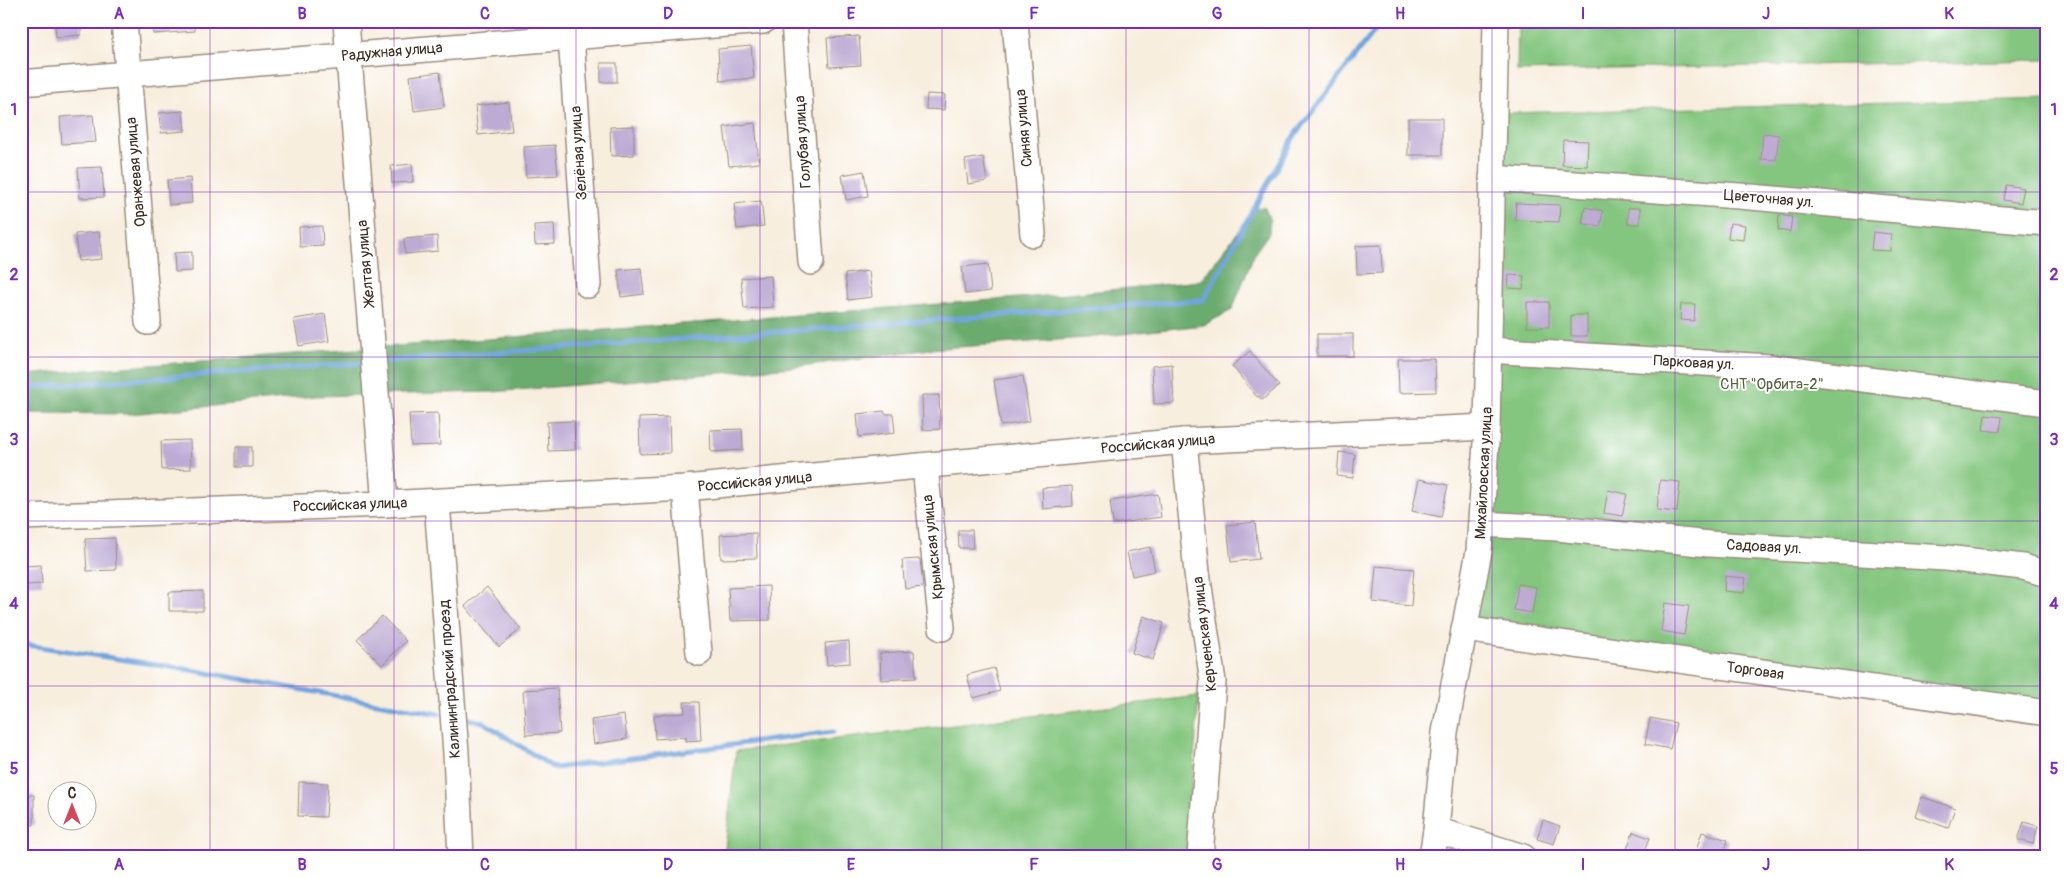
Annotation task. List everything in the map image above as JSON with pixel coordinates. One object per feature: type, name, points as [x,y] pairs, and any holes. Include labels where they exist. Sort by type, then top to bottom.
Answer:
[{"type":"street","name":"Оранжевая улица","points":[[124,21],[148,322]]},
{"type":"street","name":"Желтая улица","points":[[346,21],[385,504]]},
{"type":"street","name":"Радужная улица","points":[[21,83],[349,56],[570,29],[763,21]]},
{"type":"street","name":"Голубая улица","points":[[794,21],[811,262]]},
{"type":"street","name":"Синяя улица","points":[[1015,21],[1033,234]]},
{"type":"street","name":"Михайловская улица","points":[[1432,857],[1445,732],[1479,551],[1487,427],[1496,21]]},
{"type":"street","name":"Зелёная улица","points":[[570,29],[588,285]]},
{"type":"street","name":"Цветочная ул.","points":[[1492,178],[1739,196],[2047,223]]},
{"type":"street","name":"Парковая ул.","points":[[1488,350],[1770,368],[2047,403]]},
{"type":"street","name":"Российская улица","points":[[21,517],[436,502],[685,488],[925,467],[1184,440],[1487,427]]},
{"type":"street","name":"Керченская улица","points":[[1184,440],[1197,572],[1213,682],[1200,857]]},
{"type":"street","name":"Крымская улица","points":[[925,467],[942,628]]},
{"type":"street","points":[[685,488],[699,653]]},
{"type":"street","name":"Калининградский проезд","points":[[436,502],[456,753],[461,857]]},
{"type":"street","name":"Садовая ул.","points":[[1481,524],[1557,528],[1709,544],[1946,558],[2023,567],[2047,574]]},
{"type":"street","name":"Торговая","points":[[1464,629],[2047,713]]},
{"type":"street","points":[[1436,830],[1523,857]]},
{"type":"green space","points":[[1518,21],[2047,21],[2047,60],[1517,71]]},
{"type":"green space","name":"СНТ \"Орбита-2\"","points":[[2047,99],[2047,707],[1472,624],[1505,113]]},
{"type":"green space","points":[[1264,206],[1270,220],[1269,233],[1254,254],[1232,310],[1204,325],[1086,338],[931,349],[794,367],[493,392],[316,396],[130,414],[21,413],[21,375],[1057,295],[1200,281],[1255,210]]},
{"type":"green space","points":[[1199,696],[1186,857],[724,857],[736,751]]},
{"type":"building","points":[[55,21],[81,21],[81,35],[56,37]]},
{"type":"building","points":[[152,21],[194,21],[195,31],[153,34]]},
{"type":"building","points":[[859,36],[861,65],[829,67],[827,38]]},
{"type":"building","points":[[751,46],[754,78],[720,81],[718,49]]},
{"type":"building","points":[[601,63],[617,63],[617,82],[601,82]]},
{"type":"building","points":[[440,72],[444,107],[414,111],[410,76]]},
{"type":"building","points":[[927,94],[945,95],[944,110],[926,109]]},
{"type":"building","points":[[509,102],[512,131],[478,135],[475,106]]},
{"type":"building","points":[[183,111],[185,131],[161,133],[159,113]]},
{"type":"building","points":[[93,115],[96,142],[62,144],[60,117]]},
{"type":"building","points":[[1408,118],[1442,118],[1442,155],[1408,155]]},
{"type":"building","points":[[755,123],[759,163],[729,166],[724,127]]},
{"type":"building","points":[[634,126],[634,155],[611,156],[610,127]]},
{"type":"building","points":[[1763,133],[1779,135],[1776,160],[1761,159]]},
{"type":"building","points":[[1563,140],[1588,141],[1587,166],[1562,165]]},
{"type":"building","points":[[555,145],[558,175],[526,177],[524,147]]},
{"type":"building","points":[[983,157],[987,181],[968,184],[965,160]]},
{"type":"building","points":[[412,164],[413,182],[392,183],[391,166]]},
{"type":"building","points":[[102,167],[104,197],[80,198],[78,168]]},
{"type":"building","points":[[864,171],[868,196],[846,200],[842,175]]},
{"type":"building","points":[[190,178],[192,203],[169,205],[167,180]]},
{"type":"building","points":[[2006,185],[2024,188],[2021,203],[2003,200]]},
{"type":"building","points":[[761,201],[764,226],[737,229],[734,204]]},
{"type":"building","points":[[1516,203],[1560,205],[1559,222],[1515,220]]},
{"type":"building","points":[[1585,207],[1603,211],[1600,227],[1582,223]]},
{"type":"building","points":[[1628,208],[1640,208],[1640,224],[1628,224]]},
{"type":"building","points":[[1779,215],[1792,217],[1790,232],[1778,230]]},
{"type":"building","points":[[1730,223],[1745,225],[1743,240],[1728,238]]},
{"type":"building","points":[[554,224],[555,244],[535,245],[534,225]]},
{"type":"building","points":[[322,226],[323,246],[300,247],[299,227]]},
{"type":"building","points":[[99,232],[102,259],[78,261],[75,234]]},
{"type":"building","points":[[1873,232],[1891,234],[1890,251],[1871,250]]},
{"type":"building","points":[[437,236],[438,251],[405,254],[404,239]]},
{"type":"building","points":[[1381,245],[1382,273],[1357,274],[1356,246]]},
{"type":"building","points":[[192,252],[192,271],[175,272],[174,253]]},
{"type":"building","points":[[988,264],[991,291],[965,294],[962,267]]},
{"type":"building","points":[[641,268],[644,294],[621,297],[618,270]]},
{"type":"building","points":[[869,271],[872,297],[848,300],[845,274]]},
{"type":"building","points":[[1509,275],[1524,276],[1523,289],[1508,288]]},
{"type":"building","points":[[771,276],[773,307],[744,309],[741,278]]},
{"type":"building","points":[[1527,302],[1549,302],[1549,327],[1527,327]]},
{"type":"building","points":[[1681,304],[1695,304],[1694,321],[1680,320]]},
{"type":"building","points":[[325,314],[329,341],[299,346],[294,319]]},
{"type":"building","points":[[1571,315],[1587,315],[1587,336],[1571,336]]},
{"type":"building","points":[[1317,334],[1353,334],[1353,356],[1317,356]]},
{"type":"building","points":[[1250,351],[1279,386],[1262,400],[1259,396],[1257,397],[1232,366]]},
{"type":"building","points":[[1398,359],[1435,359],[1436,392],[1399,393]]},
{"type":"building","points":[[1172,364],[1174,403],[1154,404],[1152,366]]},
{"type":"building","points":[[1023,376],[1030,421],[1001,426],[994,380]]},
{"type":"building","points":[[922,395],[939,395],[940,429],[923,430]]},
{"type":"building","points":[[884,411],[885,414],[893,414],[895,433],[859,437],[857,414]]},
{"type":"building","points":[[438,413],[440,445],[411,446],[409,414]]},
{"type":"building","points":[[1985,415],[2002,417],[2000,432],[1983,430]]},
{"type":"building","points":[[669,417],[670,453],[640,454],[639,418]]},
{"type":"building","points":[[574,421],[575,450],[548,451],[547,422]]},
{"type":"building","points":[[742,429],[743,450],[711,452],[710,430]]},
{"type":"building","points":[[190,440],[191,469],[162,470],[161,441]]},
{"type":"building","points":[[236,447],[252,447],[252,467],[236,467]]},
{"type":"building","points":[[1339,452],[1355,454],[1353,478],[1337,476]]},
{"type":"building","points":[[1419,479],[1448,485],[1441,517],[1412,511]]},
{"type":"building","points":[[1660,480],[1680,482],[1677,512],[1657,510]]},
{"type":"building","points":[[1072,486],[1073,506],[1043,509],[1042,488]]},
{"type":"building","points":[[1608,490],[1627,494],[1622,516],[1604,513]]},
{"type":"building","points":[[1158,494],[1161,517],[1113,524],[1110,501]]},
{"type":"building","points":[[1255,522],[1259,559],[1231,562],[1227,525]]},
{"type":"building","points":[[958,530],[972,530],[973,548],[959,548]]},
{"type":"building","points":[[756,533],[757,558],[721,559],[720,535]]},
{"type":"building","points":[[115,538],[116,570],[87,571],[85,539]]},
{"type":"building","points":[[1150,547],[1155,571],[1132,576],[1127,552]]},
{"type":"building","points":[[920,559],[923,587],[905,589],[902,560]]},
{"type":"building","points":[[41,565],[42,584],[26,585],[25,566]]},
{"type":"building","points":[[1376,566],[1414,569],[1411,606],[1373,602]]},
{"type":"building","points":[[1725,576],[1746,578],[1744,593],[1724,591]]},
{"type":"building","points":[[1518,584],[1536,587],[1532,613],[1514,610]]},
{"type":"building","points":[[769,586],[770,620],[730,621],[728,588]]},
{"type":"building","points":[[487,587],[521,629],[499,647],[465,606]]},
{"type":"building","points":[[203,591],[203,611],[169,611],[169,592]]},
{"type":"building","points":[[1665,603],[1689,606],[1684,635],[1661,631]]},
{"type":"building","points":[[382,616],[406,641],[382,665],[357,640]]},
{"type":"building","points":[[1143,616],[1164,623],[1153,660],[1132,653]]},
{"type":"building","points":[[849,641],[850,663],[827,665],[825,643]]},
{"type":"building","points":[[914,651],[916,678],[881,680],[880,653]]},
{"type":"building","points":[[994,668],[1000,691],[973,698],[967,675]]},
{"type":"building","points":[[557,688],[560,733],[526,735],[523,690]]},
{"type":"building","points":[[684,702],[699,702],[701,740],[686,741],[686,737],[655,739],[654,715],[685,713]]},
{"type":"building","points":[[624,715],[627,739],[594,744],[591,720]]},
{"type":"building","points":[[1650,718],[1676,723],[1670,749],[1645,744]]},
{"type":"building","points":[[299,782],[328,783],[326,817],[298,816]]},
{"type":"building","points":[[21,795],[34,795],[34,825],[21,824]]},
{"type":"building","points":[[1922,797],[1955,808],[1948,828],[1915,816]]},
{"type":"building","points":[[1543,820],[1560,826],[1554,844],[1537,839]]},
{"type":"building","points":[[2024,822],[2038,826],[2033,844],[2018,840]]},
{"type":"building","points":[[1633,832],[1650,838],[1642,857],[1624,857]]},
{"type":"building","points":[[1702,832],[1728,840],[1723,857],[1694,857]]},
{"type":"waterway","points":[[388,361],[1203,300],[1296,133],[1382,21]]},
{"type":"waterway","points":[[21,388],[361,363]]},
{"type":"waterway","points":[[21,644],[191,670],[439,714]]},
{"type":"waterway","points":[[467,719],[483,722],[554,768],[833,732]]}]
